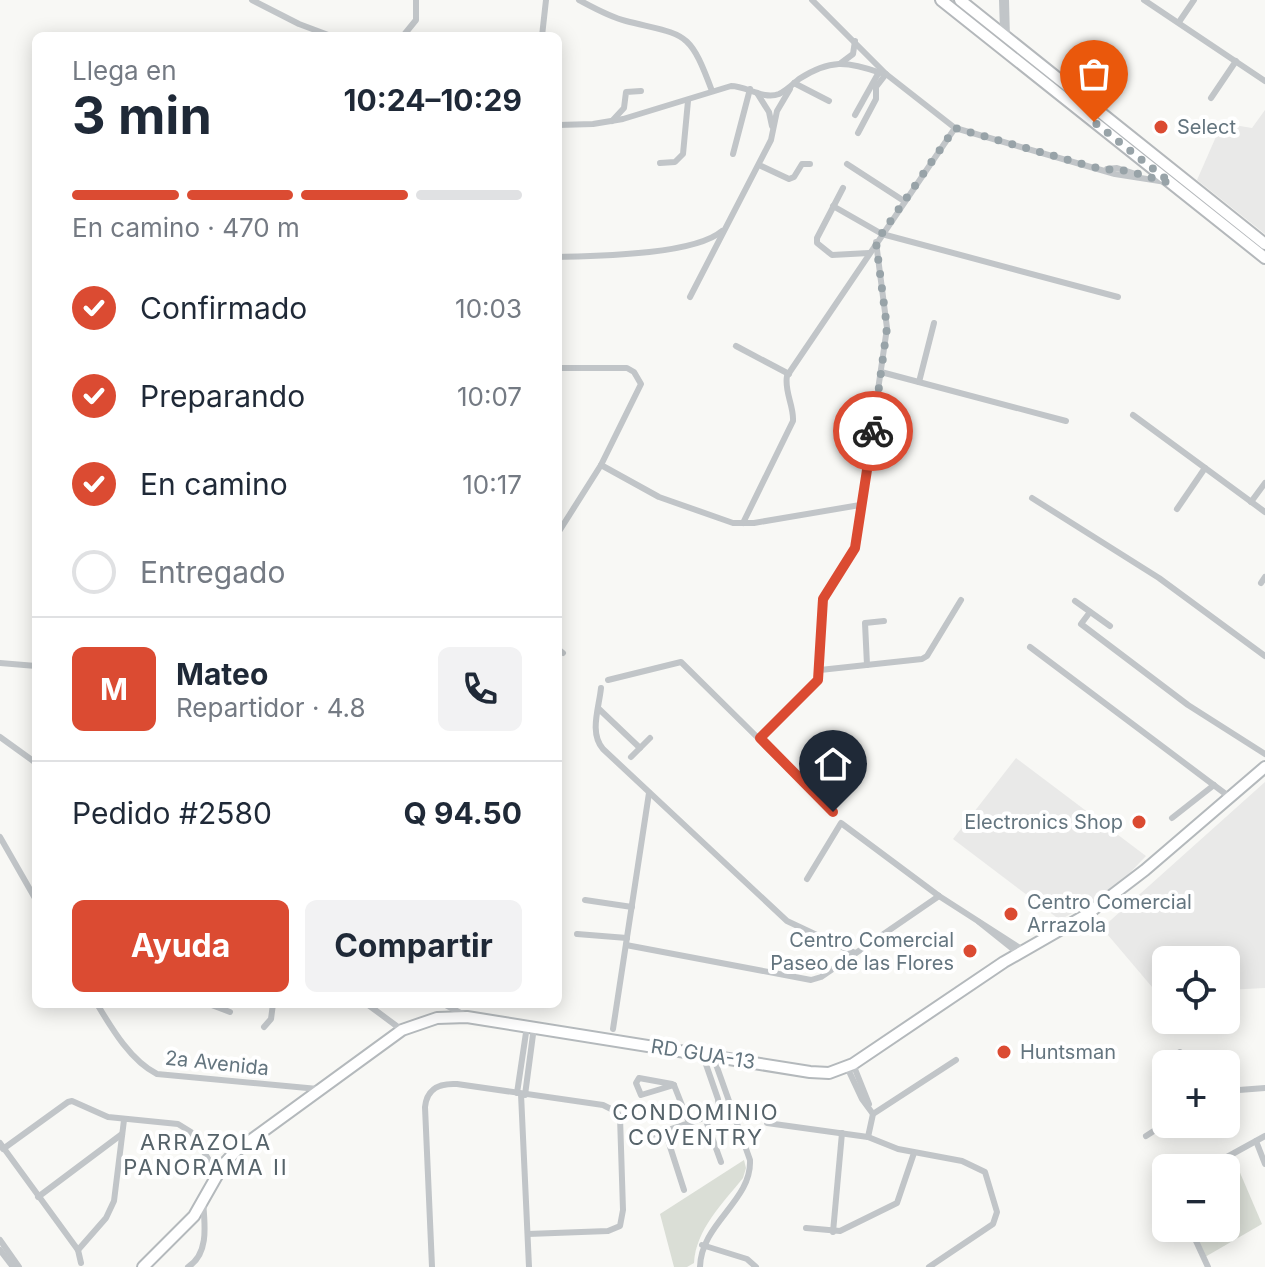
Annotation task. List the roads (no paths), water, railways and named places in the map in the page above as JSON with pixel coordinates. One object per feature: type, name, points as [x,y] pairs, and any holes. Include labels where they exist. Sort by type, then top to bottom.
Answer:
[{"type":"main road","points":[[941,0],[1108,133],[1252,233],[1263,251]]},
{"type":"main road","points":[[960,0],[1167,166],[1182,192],[1263,251]]},
{"type":"main road","points":[[1108,133],[1115,135],[1161,171],[1165,171],[1167,166]]},
{"type":"main road","points":[[1182,192],[1185,188],[1191,188],[1246,232],[1252,233]]},
{"type":"main road","name":"RD GUA-13","points":[[143,1267],[187,1225],[236,1151],[399,1028],[437,1018],[467,1017],[819,1073],[836,1072],[1021,952],[1086,915],[1265,767]]},
{"type":"street","points":[[252,0],[320,32]]},
{"type":"street","points":[[406,32],[416,20],[416,0]]},
{"type":"street","points":[[542,32],[546,0]]},
{"type":"street","points":[[579,0],[622,21],[666,29],[682,37],[696,52],[712,91]]},
{"type":"street","points":[[812,0],[855,41],[882,73],[955,128],[1104,170],[1117,168],[1144,178],[1174,178]]},
{"type":"street","points":[[1004,0],[1005,36]]},
{"type":"street","points":[[1145,0],[1265,81]]},
{"type":"street","points":[[1179,22],[1194,0]]},
{"type":"street","points":[[840,63],[853,54],[855,41]]},
{"type":"street","points":[[1211,98],[1236,61]]},
{"type":"street","points":[[562,125],[612,121],[731,86],[779,94],[824,65],[840,63],[882,73]]},
{"type":"street","points":[[855,115],[882,73]]},
{"type":"street","points":[[858,133],[876,99],[876,87],[882,73]]},
{"type":"street","points":[[794,83],[829,101]]},
{"type":"street","points":[[690,297],[759,165],[771,140],[777,111],[794,83]]},
{"type":"street","points":[[612,121],[624,108],[624,93],[641,91]]},
{"type":"street","points":[[754,91],[769,112],[772,129]]},
{"type":"street","points":[[733,154],[754,91]]},
{"type":"street","points":[[660,163],[675,162],[683,154],[688,101]]},
{"type":"street","points":[[743,523],[792,426],[793,412],[786,385],[789,374],[955,128]]},
{"type":"street","points":[[759,165],[789,179],[794,177],[802,164],[810,164]]},
{"type":"street","points":[[847,164],[904,201]]},
{"type":"street","points":[[843,188],[817,238],[819,247],[837,256],[869,253]]},
{"type":"street","points":[[833,206],[882,234],[1118,297]]},
{"type":"street","points":[[562,257],[692,245],[713,239],[726,229]]},
{"type":"street","points":[[760,738],[816,684],[820,670],[823,599],[855,548],[887,328],[876,242]]},
{"type":"street","points":[[919,382],[934,323]]},
{"type":"street","points":[[736,346],[789,374]]},
{"type":"street","points":[[562,368],[618,366],[634,372],[639,379],[639,390],[601,465],[562,527]]},
{"type":"street","points":[[881,372],[1066,421]]},
{"type":"street","points":[[1133,415],[1265,512]]},
{"type":"street","points":[[601,465],[659,497],[686,505],[720,521],[743,523],[860,505]]},
{"type":"street","points":[[1177,509],[1205,468]]},
{"type":"street","points":[[1251,502],[1265,483]]},
{"type":"street","points":[[1032,498],[1159,578],[1265,656]]},
{"type":"street","points":[[820,670],[922,659],[927,656],[961,600]]},
{"type":"street","points":[[1075,601],[1110,626]]},
{"type":"street","points":[[1090,612],[1081,624],[1188,705],[1265,754]]},
{"type":"street","points":[[867,665],[864,625],[884,621]]},
{"type":"street","points":[[1030,647],[1231,798]]},
{"type":"street","points":[[608,680],[681,662],[833,812]]},
{"type":"street","points":[[0,663],[32,666]]},
{"type":"street","points":[[601,688],[596,741],[787,921],[855,953]]},
{"type":"street","points":[[599,709],[640,748]]},
{"type":"street","points":[[0,737],[32,760]]},
{"type":"street","points":[[631,757],[650,738]]},
{"type":"street","points":[[1172,818],[1214,785]]},
{"type":"street","points":[[613,1029],[649,793]]},
{"type":"street","points":[[807,879],[841,823],[1021,952]]},
{"type":"street","points":[[0,837],[32,893]]},
{"type":"street","points":[[577,934],[805,980],[821,977],[939,896]]},
{"type":"street","points":[[585,900],[632,907]]},
{"type":"street","name":"2a Avenida","points":[[100,1008],[123,1042],[157,1074],[318,1089]]},
{"type":"street","points":[[220,1008],[230,1012]]},
{"type":"street","points":[[264,1027],[273,1015],[273,1008]]},
{"type":"street","points":[[372,1008],[399,1028]]},
{"type":"street","points":[[451,1008],[467,1017]]},
{"type":"street","points":[[529,1267],[521,1094],[531,1027]]},
{"type":"street","points":[[700,1267],[702,1245],[745,1185],[750,1172],[750,1160],[721,1081],[707,1054]]},
{"type":"street","points":[[707,1054],[719,1113]]},
{"type":"street","points":[[872,1111],[956,1060]]},
{"type":"street","points":[[850,1065],[862,1099],[872,1111],[868,1137]]},
{"type":"street","points":[[639,1078],[674,1085],[641,1095],[636,1081],[639,1078]]},
{"type":"street","points":[[713,1084],[721,1081]]},
{"type":"street","points":[[432,1264],[425,1107],[428,1095],[439,1085],[603,1105],[620,1117],[623,1210],[620,1226],[612,1230],[528,1234]]},
{"type":"street","points":[[674,1085],[689,1123]]},
{"type":"street","points":[[1240,1090],[1265,1088]]},
{"type":"street","points":[[718,1099],[731,1109]]},
{"type":"street","points":[[81,1263],[78,1250],[2,1146],[68,1102],[108,1117],[178,1124],[191,1132],[218,1174]]},
{"type":"street","points":[[650,1136],[731,1109]]},
{"type":"street","points":[[705,1118],[721,1162]]},
{"type":"street","points":[[78,1250],[106,1218],[114,1201],[124,1120]]},
{"type":"street","points":[[767,1123],[868,1137],[914,1153],[962,1161],[985,1172],[997,1212],[993,1224],[929,1267]]},
{"type":"street","points":[[665,1131],[684,1190]]},
{"type":"street","points":[[1146,1136],[1152,1132]]},
{"type":"street","points":[[833,1232],[842,1133]]},
{"type":"street","points":[[38,1197],[122,1134]]},
{"type":"street","points":[[1232,1154],[1265,1136]]},
{"type":"street","points":[[1256,1141],[1265,1164]]},
{"type":"street","points":[[806,1228],[833,1232],[897,1203],[914,1153]]},
{"type":"street","points":[[188,1267],[196,1262],[202,1251],[205,1227],[203,1202]]},
{"type":"street","points":[[0,1240],[19,1267]]},
{"type":"street","points":[[1196,1242],[1208,1267]]},
{"type":"street","points":[[702,1245],[747,1259],[756,1267]]},
{"type":"street","points":[[0,1250],[13,1267]]},
{"type":"place","name":"Select","points":[[1161,127]]},
{"type":"place","name":"Electronics Shop","points":[[1139,822]]},
{"type":"place","name":"Centro Comercial Arrazola","points":[[1011,914]]},
{"type":"place","name":"Centro Comercial Paseo de las Flores","points":[[970,951]]},
{"type":"place","name":"Huntsman","points":[[1004,1052]]},
{"type":"district","name":"CONDOMINIO COVENTRY","points":[[696,1124]]},
{"type":"district","name":"ARRAZOLA PANORAMA II","points":[[206,1154]]}]
